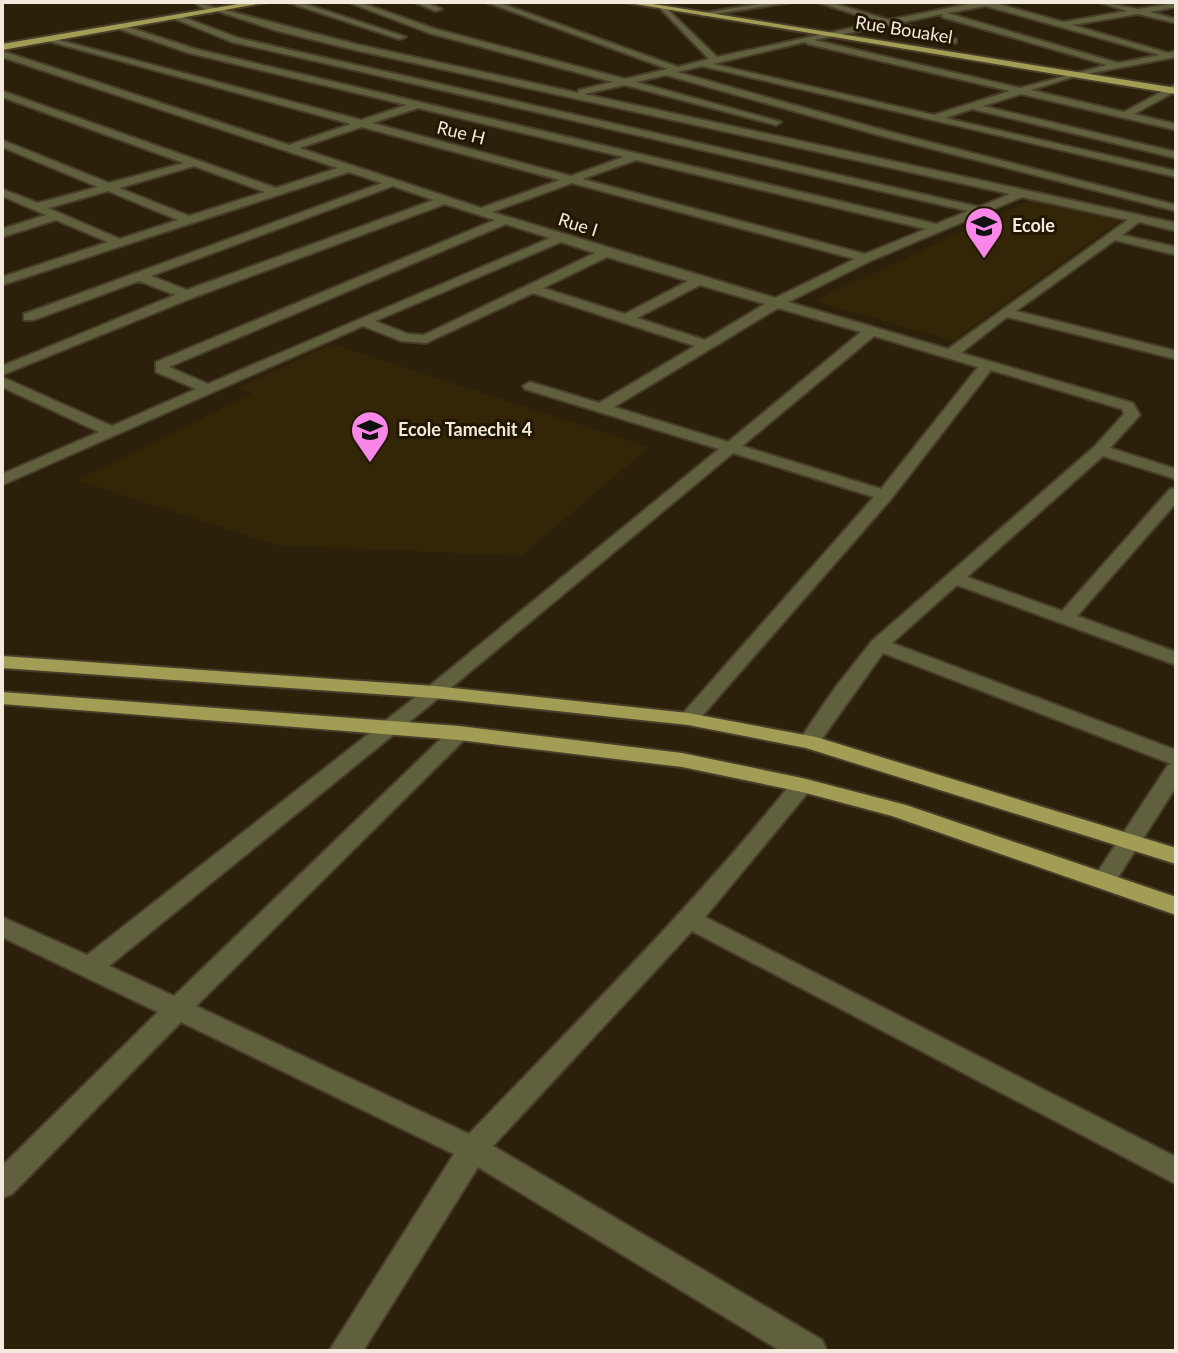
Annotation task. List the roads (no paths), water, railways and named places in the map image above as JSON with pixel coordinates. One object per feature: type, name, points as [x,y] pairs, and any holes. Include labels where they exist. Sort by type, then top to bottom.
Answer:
[{"type":"main road","points":[[3,54],[48,40],[264,2]]},
{"type":"main road","name":"Rue Bouakel","points":[[627,2],[1174,89]]},
{"type":"main road","points":[[2,662],[434,692],[688,719],[809,742],[1176,856]]},
{"type":"main road","points":[[2,698],[459,733],[637,753],[802,785],[898,810],[1176,906]]},
{"type":"street","points":[[198,2],[281,29],[355,47],[1176,227]]},
{"type":"street","points":[[291,2],[402,37]]},
{"type":"street","points":[[352,2],[432,31],[776,122]]},
{"type":"street","points":[[418,2],[438,9]]},
{"type":"street","points":[[735,2],[751,7]]},
{"type":"street","points":[[702,14],[788,2]]},
{"type":"street","points":[[821,2],[953,41]]},
{"type":"street","points":[[928,2],[955,10]]},
{"type":"street","points":[[1103,2],[1176,21]]},
{"type":"street","points":[[1170,2],[1176,4]]},
{"type":"street","points":[[498,3],[674,71],[886,134],[1176,208]]},
{"type":"street","points":[[477,118],[828,34],[984,3],[1174,55]]},
{"type":"street","points":[[979,36],[1176,4]]},
{"type":"street","points":[[661,8],[716,61]]},
{"type":"street","points":[[938,13],[1116,65]]},
{"type":"street","points":[[178,17],[235,40],[978,210]]},
{"type":"street","points":[[122,27],[192,51],[937,228]]},
{"type":"street","points":[[235,40],[281,29]]},
{"type":"street","points":[[355,47],[432,31]]},
{"type":"street","points":[[915,48],[966,38]]},
{"type":"street","name":"Rue H","points":[[48,40],[866,258]]},
{"type":"street","points":[[804,40],[1176,127]]},
{"type":"street","points":[[138,63],[192,51]]},
{"type":"street","name":"Rue I","points":[[3,54],[606,253],[1128,406],[1132,415],[1100,450]]},
{"type":"street","points":[[840,152],[886,134],[1074,74],[1174,55]]},
{"type":"street","points":[[703,64],[1176,174]]},
{"type":"street","points":[[287,149],[360,124],[479,74]]},
{"type":"street","points":[[1125,115],[1174,89]]},
{"type":"street","points":[[2,94],[273,191]]},
{"type":"street","points":[[685,167],[776,122],[838,97]]},
{"type":"street","points":[[971,106],[1176,155]]},
{"type":"street","points":[[2,143],[190,221]]},
{"type":"street","points":[[481,212],[636,156]]},
{"type":"street","points":[[38,207],[194,163]]},
{"type":"street","points":[[2,281],[346,169]]},
{"type":"street","points":[[601,408],[776,303],[866,258],[1057,179]]},
{"type":"street","points":[[29,317],[392,183]]},
{"type":"street","points":[[2,192],[122,244]]},
{"type":"street","points":[[2,371],[187,295],[445,200]]},
{"type":"street","points":[[2,233],[58,215]]},
{"type":"street","points":[[950,354],[1138,218]]},
{"type":"street","points":[[208,389],[161,369],[161,365],[505,220]]},
{"type":"street","points":[[1113,236],[1176,251]]},
{"type":"street","points":[[2,480],[363,321],[561,238]]},
{"type":"street","points":[[363,321],[406,338],[426,339],[606,253]]},
{"type":"street","points":[[138,276],[187,295]]},
{"type":"street","points":[[626,319],[699,280]]},
{"type":"street","points":[[531,288],[706,345]]},
{"type":"street","points":[[1005,312],[1176,355]]},
{"type":"street","points":[[90,967],[434,692],[870,332]]},
{"type":"street","points":[[688,719],[885,495],[988,364]]},
{"type":"street","points":[[2,381],[112,432]]},
{"type":"street","points":[[530,386],[885,495]]},
{"type":"street","points":[[809,742],[842,692],[879,645],[1100,450],[1176,474]]},
{"type":"street","points":[[1065,619],[1176,493]]},
{"type":"street","points":[[957,579],[1176,659]]},
{"type":"street","points":[[879,645],[1176,758]]},
{"type":"street","points":[[2,1185],[459,733]]},
{"type":"street","points":[[1105,879],[1133,841],[1176,770]]},
{"type":"street","points":[[345,1351],[473,1149],[689,919],[758,841],[802,785]]},
{"type":"street","points":[[689,919],[1176,1171]]},
{"type":"street","points":[[5,931],[90,967],[473,1149],[811,1351]]},
{"type":"place","name":"Ecole","points":[[984,260]]},
{"type":"place","name":"Ecole Tamechit 4","points":[[370,464]]}]
